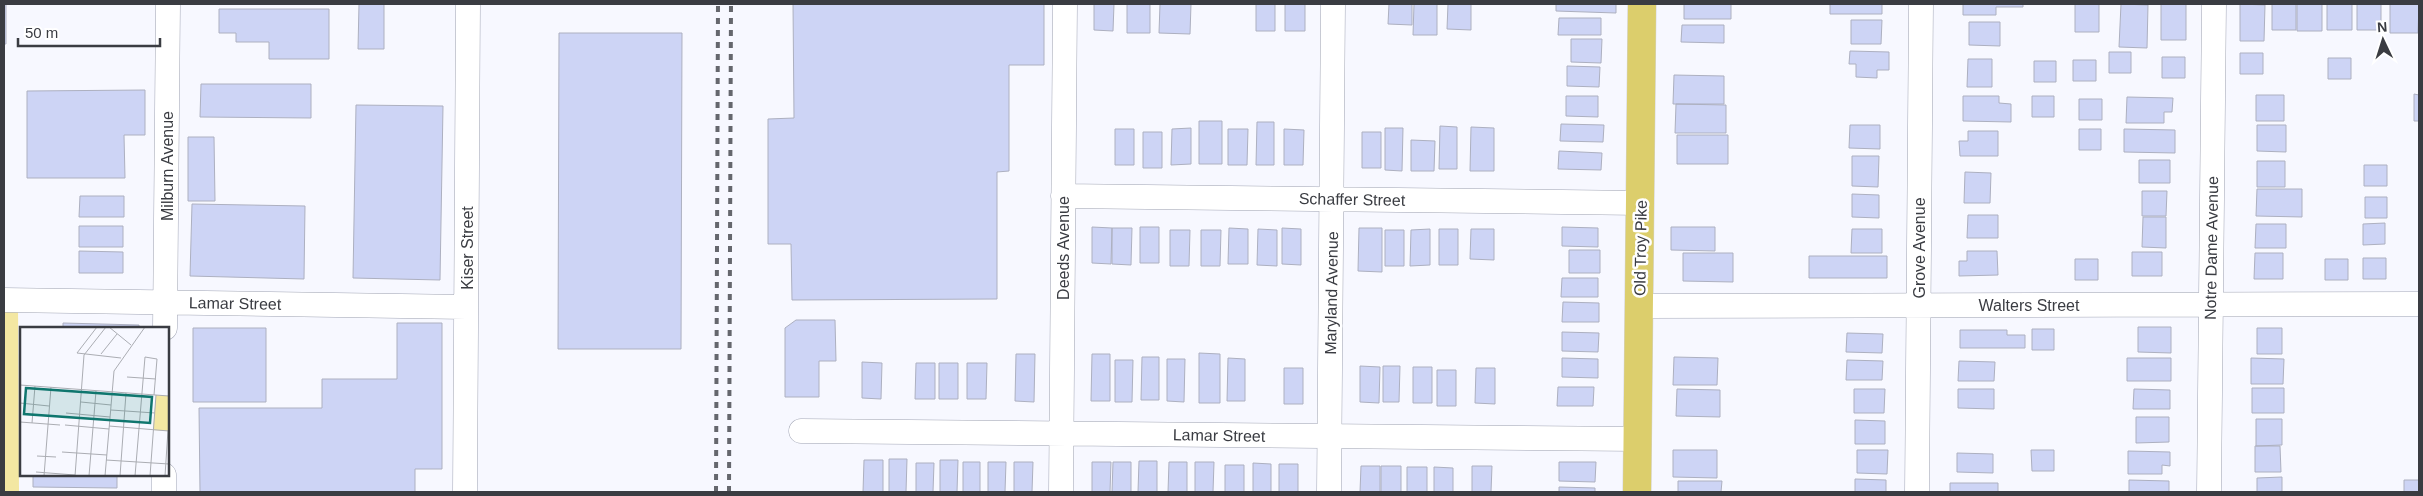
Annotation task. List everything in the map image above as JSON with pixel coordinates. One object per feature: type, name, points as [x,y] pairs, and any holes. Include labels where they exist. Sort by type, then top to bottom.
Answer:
[{"type":"main road","name":"Old Troy Pike","points":[[1637,492],[1642,4]]},
{"type":"street","name":"Milburn Avenue","points":[[166,327],[168,4]]},
{"type":"street","name":"Kiser Street","points":[[465,492],[468,4]]},
{"type":"street","name":"Deeds Avenue","points":[[1061,492],[1065,4]]},
{"type":"street","name":"Maryland Avenue","points":[[1329,492],[1333,4]]},
{"type":"street","name":"Grove Avenue","points":[[1916,492],[1921,4]]},
{"type":"street","name":"Notre Dame Avenue","points":[[2209,492],[2214,4]]},
{"type":"street","name":"Schaffer Street","points":[[1063,196],[1640,203]]},
{"type":"street","name":"Lamar Street","points":[[4,300],[466,307]]},
{"type":"street","name":"Walters Street","points":[[1639,306],[2419,304]]},
{"type":"street","name":"Lamar Street","points":[[801,431],[1637,439]]},
{"type":"street","points":[[164,476],[164,492]]},
{"type":"shaded area","points":[[4,300],[18,300],[19,492],[4,492]]},
{"type":"building","points":[[4,4],[6,4],[6,44],[4,44]]},
{"type":"building","points":[[359,4],[384,4],[384,49],[358,49]]},
{"type":"building","points":[[793,4],[1044,4],[1044,65],[1009,65],[1009,171],[997,172],[997,299],[792,300],[791,244],[768,244],[768,119],[794,118]]},
{"type":"building","points":[[1094,4],[1114,4],[1113,31],[1094,30]]},
{"type":"building","points":[[1127,4],[1150,4],[1150,33],[1127,33]]},
{"type":"building","points":[[1160,4],[1191,4],[1190,34],[1159,33]]},
{"type":"building","points":[[1256,4],[1275,4],[1275,31],[1256,31]]},
{"type":"building","points":[[1285,4],[1305,4],[1305,31],[1285,31]]},
{"type":"building","points":[[1389,4],[1412,4],[1412,25],[1388,24]]},
{"type":"building","points":[[1414,4],[1437,4],[1437,35],[1413,35]]},
{"type":"building","points":[[1448,4],[1471,4],[1471,30],[1447,29]]},
{"type":"building","points":[[1556,4],[1616,4],[1616,13],[1556,11]]},
{"type":"building","points":[[1684,4],[1731,4],[1731,19],[1684,19]]},
{"type":"building","points":[[1830,4],[1882,4],[1882,14],[1830,14]]},
{"type":"building","points":[[1963,4],[2023,4],[2023,7],[1996,7],[1996,15],[1963,15]]},
{"type":"building","points":[[2075,4],[2099,4],[2099,32],[2075,32]]},
{"type":"building","points":[[2121,4],[2148,5],[2147,48],[2119,47]]},
{"type":"building","points":[[2161,4],[2186,4],[2186,40],[2161,40]]},
{"type":"building","points":[[2240,4],[2265,5],[2264,41],[2240,41]]},
{"type":"building","points":[[2272,4],[2296,4],[2296,30],[2272,30]]},
{"type":"building","points":[[2297,4],[2322,4],[2322,31],[2297,31]]},
{"type":"building","points":[[2327,4],[2352,4],[2352,30],[2327,30]]},
{"type":"building","points":[[2357,4],[2381,4],[2381,30],[2357,30]]},
{"type":"building","points":[[2390,4],[2419,4],[2418,33],[2390,33]]},
{"type":"building","points":[[219,9],[329,9],[329,59],[269,59],[269,42],[236,42],[236,33],[219,33]]},
{"type":"building","points":[[1559,18],[1601,18],[1601,35],[1558,35]]},
{"type":"building","points":[[1851,20],[1882,20],[1881,44],[1851,44]]},
{"type":"building","points":[[1969,22],[2000,22],[2000,46],[1969,45]]},
{"type":"building","points":[[1682,25],[1724,25],[1724,43],[1681,42]]},
{"type":"building","points":[[559,33],[682,33],[681,349],[558,349]]},
{"type":"building","points":[[1571,39],[1602,39],[1601,63],[1571,62]]},
{"type":"building","points":[[1850,51],[1889,52],[1889,70],[1877,70],[1877,78],[1856,77],[1856,64],[1849,64]]},
{"type":"building","points":[[2109,52],[2131,52],[2131,73],[2109,73]]},
{"type":"building","points":[[2240,53],[2263,53],[2263,74],[2240,74]]},
{"type":"building","points":[[2162,57],[2185,57],[2185,78],[2162,78]]},
{"type":"building","points":[[2328,58],[2351,58],[2351,79],[2328,79]]},
{"type":"building","points":[[1968,59],[1992,59],[1992,87],[1967,87]]},
{"type":"building","points":[[2073,60],[2096,60],[2096,81],[2073,81]]},
{"type":"building","points":[[2034,61],[2056,61],[2056,82],[2034,82]]},
{"type":"building","points":[[1567,66],[1600,67],[1599,87],[1567,86]]},
{"type":"building","points":[[1674,75],[1724,76],[1724,104],[1673,104]]},
{"type":"building","points":[[201,84],[311,84],[311,118],[200,117]]},
{"type":"building","points":[[145,90],[145,135],[124,135],[125,178],[27,178],[27,91]]},
{"type":"building","points":[[2414,94],[2419,95],[2419,121],[2414,121]]},
{"type":"building","points":[[2256,95],[2284,95],[2284,121],[2256,121]]},
{"type":"building","points":[[1566,96],[1598,96],[1598,117],[1566,116]]},
{"type":"building","points":[[1963,96],[1999,96],[1999,103],[2011,104],[2011,122],[1963,121]]},
{"type":"building","points":[[2032,96],[2054,96],[2054,117],[2032,117]]},
{"type":"building","points":[[2127,97],[2173,98],[2172,112],[2164,112],[2164,123],[2126,123]]},
{"type":"building","points":[[2079,99],[2102,99],[2102,120],[2079,120]]},
{"type":"building","points":[[1676,104],[1726,105],[1726,133],[1675,133]]},
{"type":"building","points":[[356,105],[443,106],[440,280],[353,278]]},
{"type":"building","points":[[1199,121],[1222,121],[1222,164],[1199,164]]},
{"type":"building","points":[[1257,122],[1274,122],[1274,165],[1256,165]]},
{"type":"building","points":[[1561,124],[1604,125],[1603,142],[1560,141]]},
{"type":"building","points":[[1850,125],[1880,125],[1880,149],[1849,148]]},
{"type":"building","points":[[2257,125],[2286,125],[2286,152],[2257,151]]},
{"type":"building","points":[[1440,126],[1457,127],[1457,169],[1439,169]]},
{"type":"building","points":[[1471,127],[1494,128],[1494,171],[1470,171]]},
{"type":"building","points":[[1191,128],[1191,164],[1171,165],[1172,129]]},
{"type":"building","points":[[1385,128],[1403,128],[1402,171],[1385,170]]},
{"type":"building","points":[[1115,129],[1134,129],[1134,165],[1115,165]]},
{"type":"building","points":[[1228,129],[1248,129],[1247,165],[1228,165]]},
{"type":"building","points":[[1284,129],[1304,130],[1303,165],[1284,165]]},
{"type":"building","points":[[2079,129],[2101,129],[2101,150],[2079,150]]},
{"type":"building","points":[[2124,129],[2175,130],[2175,153],[2124,152]]},
{"type":"building","points":[[1968,131],[1998,131],[1998,156],[1960,156],[1959,141],[1968,141]]},
{"type":"building","points":[[1143,132],[1162,132],[1162,168],[1143,168]]},
{"type":"building","points":[[1362,132],[1381,132],[1381,168],[1362,168]]},
{"type":"building","points":[[1677,135],[1728,135],[1728,164],[1677,164]]},
{"type":"building","points":[[188,137],[214,137],[215,201],[188,201]]},
{"type":"building","points":[[1411,140],[1435,141],[1434,171],[1411,171]]},
{"type":"building","points":[[1559,151],[1602,153],[1601,170],[1558,169]]},
{"type":"building","points":[[1852,156],[1879,156],[1878,187],[1852,186]]},
{"type":"building","points":[[2139,160],[2170,160],[2170,183],[2139,183]]},
{"type":"building","points":[[2257,161],[2285,161],[2285,187],[2257,187]]},
{"type":"building","points":[[2364,165],[2387,165],[2387,186],[2364,186]]},
{"type":"building","points":[[1965,172],[1991,173],[1990,203],[1964,203]]},
{"type":"building","points":[[2257,189],[2302,189],[2302,217],[2256,216]]},
{"type":"building","points":[[2142,191],[2167,191],[2166,216],[2142,216]]},
{"type":"building","points":[[1852,194],[1879,195],[1879,218],[1852,217]]},
{"type":"building","points":[[80,196],[124,196],[124,217],[79,217]]},
{"type":"building","points":[[2365,197],[2387,197],[2387,218],[2365,218]]},
{"type":"building","points":[[192,204],[305,206],[304,279],[190,276]]},
{"type":"building","points":[[1968,215],[1998,215],[1998,238],[1967,238]]},
{"type":"building","points":[[2143,217],[2166,217],[2166,248],[2142,247]]},
{"type":"building","points":[[2385,223],[2385,244],[2363,245],[2363,224]]},
{"type":"building","points":[[2256,224],[2286,224],[2286,248],[2255,248]]},
{"type":"building","points":[[79,226],[123,226],[123,247],[79,247]]},
{"type":"building","points":[[1092,227],[1112,228],[1111,264],[1092,263]]},
{"type":"building","points":[[1140,227],[1159,227],[1159,263],[1140,263]]},
{"type":"building","points":[[1562,227],[1598,228],[1598,247],[1562,246]]},
{"type":"building","points":[[1671,227],[1715,227],[1715,251],[1671,250]]},
{"type":"building","points":[[1112,228],[1132,228],[1131,265],[1112,264]]},
{"type":"building","points":[[1229,228],[1248,229],[1248,264],[1228,264]]},
{"type":"building","points":[[1282,228],[1301,229],[1301,265],[1282,264]]},
{"type":"building","points":[[1359,228],[1382,228],[1382,272],[1358,271]]},
{"type":"building","points":[[1258,229],[1277,230],[1277,266],[1257,265]]},
{"type":"building","points":[[1430,229],[1430,265],[1410,266],[1411,230]]},
{"type":"building","points":[[1439,229],[1458,229],[1458,265],[1439,265]]},
{"type":"building","points":[[1471,229],[1494,229],[1494,260],[1470,259]]},
{"type":"building","points":[[1852,229],[1882,229],[1882,253],[1851,253]]},
{"type":"building","points":[[1170,230],[1190,230],[1189,266],[1170,266]]},
{"type":"building","points":[[1201,230],[1221,230],[1220,266],[1201,266]]},
{"type":"building","points":[[1385,230],[1404,230],[1404,266],[1385,266]]},
{"type":"building","points":[[1569,250],[1600,250],[1600,273],[1569,273]]},
{"type":"building","points":[[79,251],[123,252],[123,273],[79,273]]},
{"type":"building","points":[[1967,251],[1997,251],[1998,275],[1959,276],[1959,261],[1967,261]]},
{"type":"building","points":[[2132,252],[2162,252],[2162,276],[2132,276]]},
{"type":"building","points":[[1683,253],[1733,253],[1733,282],[1683,281]]},
{"type":"building","points":[[2255,253],[2283,253],[2283,279],[2254,279]]},
{"type":"building","points":[[1809,256],[1887,256],[1887,278],[1809,278]]},
{"type":"building","points":[[2363,258],[2386,258],[2386,279],[2363,279]]},
{"type":"building","points":[[2075,259],[2098,259],[2098,280],[2075,280]]},
{"type":"building","points":[[2325,259],[2348,259],[2348,280],[2325,280]]},
{"type":"building","points":[[1562,278],[1598,278],[1598,297],[1561,297]]},
{"type":"building","points":[[1563,302],[1599,303],[1599,322],[1562,322]]},
{"type":"building","points":[[796,320],[835,320],[836,361],[819,361],[819,397],[785,397],[785,328]]},
{"type":"building","points":[[63,323],[139,325],[139,327],[63,327]]},
{"type":"building","points":[[397,323],[442,323],[442,469],[415,469],[415,492],[200,492],[199,408],[322,408],[322,379],[397,379]]},
{"type":"building","points":[[2138,327],[2171,327],[2171,353],[2138,352]]},
{"type":"building","points":[[193,328],[266,328],[266,402],[193,402]]},
{"type":"building","points":[[2257,328],[2282,328],[2282,354],[2257,354]]},
{"type":"building","points":[[2032,329],[2054,329],[2054,350],[2032,350]]},
{"type":"building","points":[[1960,330],[2007,330],[2007,335],[2025,335],[2025,348],[1960,348]]},
{"type":"building","points":[[1562,332],[1599,333],[1598,352],[1562,351]]},
{"type":"building","points":[[1847,333],[1883,334],[1882,353],[1846,352]]},
{"type":"building","points":[[1199,353],[1220,354],[1220,403],[1199,403]]},
{"type":"building","points":[[1016,354],[1035,354],[1034,402],[1015,401]]},
{"type":"building","points":[[1092,354],[1110,354],[1110,401],[1091,401]]},
{"type":"building","points":[[1142,357],[1159,357],[1159,400],[1141,400]]},
{"type":"building","points":[[1674,357],[1718,358],[1717,385],[1673,385]]},
{"type":"building","points":[[1228,358],[1245,359],[1245,401],[1227,401]]},
{"type":"building","points":[[1562,358],[1598,359],[1598,378],[1562,377]]},
{"type":"building","points":[[2127,358],[2171,358],[2171,381],[2127,381]]},
{"type":"building","points":[[2251,358],[2284,359],[2283,384],[2251,384]]},
{"type":"building","points":[[1167,359],[1185,359],[1184,402],[1167,401]]},
{"type":"building","points":[[1115,360],[1133,360],[1132,402],[1115,402]]},
{"type":"building","points":[[1847,360],[1883,361],[1882,380],[1846,380]]},
{"type":"building","points":[[1959,361],[1995,362],[1994,381],[1958,381]]},
{"type":"building","points":[[862,362],[882,363],[881,399],[862,398]]},
{"type":"building","points":[[916,363],[935,363],[935,399],[915,399]]},
{"type":"building","points":[[939,363],[958,363],[958,399],[939,399]]},
{"type":"building","points":[[967,363],[987,363],[986,399],[967,399]]},
{"type":"building","points":[[1360,366],[1380,367],[1379,403],[1360,402]]},
{"type":"building","points":[[1383,366],[1400,366],[1399,402],[1383,402]]},
{"type":"building","points":[[1413,367],[1432,367],[1432,403],[1413,403]]},
{"type":"building","points":[[1284,368],[1303,368],[1303,404],[1284,404]]},
{"type":"building","points":[[1476,368],[1495,368],[1495,404],[1475,403]]},
{"type":"building","points":[[1437,370],[1456,370],[1456,406],[1437,406]]},
{"type":"building","points":[[1558,387],[1594,387],[1593,406],[1557,406]]},
{"type":"building","points":[[2252,388],[2284,388],[2284,413],[2252,413]]},
{"type":"building","points":[[1677,389],[1720,390],[1720,417],[1676,416]]},
{"type":"building","points":[[1854,389],[1885,389],[1884,413],[1854,413]]},
{"type":"building","points":[[1958,389],[1994,389],[1994,409],[1958,408]]},
{"type":"building","points":[[2134,389],[2170,390],[2170,409],[2133,409]]},
{"type":"building","points":[[2136,417],[2169,417],[2169,442],[2136,443]]},
{"type":"building","points":[[2256,419],[2282,419],[2282,445],[2256,446]]},
{"type":"building","points":[[1855,420],[1885,421],[1885,444],[1855,444]]},
{"type":"building","points":[[2255,446],[2280,446],[2281,472],[2255,472]]},
{"type":"building","points":[[1673,450],[1717,450],[1717,478],[1673,477]]},
{"type":"building","points":[[1857,450],[1888,450],[1887,474],[1857,473]]},
{"type":"building","points":[[2031,450],[2054,450],[2054,471],[2032,471]]},
{"type":"building","points":[[2128,451],[2170,452],[2170,466],[2162,465],[2162,474],[2128,474]]},
{"type":"building","points":[[1957,453],[1993,454],[1993,473],[1957,472]]},
{"type":"building","points":[[889,459],[907,459],[906,492],[889,492]]},
{"type":"building","points":[[864,460],[883,460],[883,492],[863,492]]},
{"type":"building","points":[[940,460],[958,460],[957,492],[940,492]]},
{"type":"building","points":[[1139,461],[1157,461],[1157,492],[1138,492]]},
{"type":"building","points":[[963,462],[980,462],[980,492],[963,492]]},
{"type":"building","points":[[988,462],[1006,462],[1005,492],[988,492]]},
{"type":"building","points":[[1014,462],[1033,462],[1032,492],[1014,492]]},
{"type":"building","points":[[1092,462],[1111,462],[1110,492],[1092,492]]},
{"type":"building","points":[[1113,462],[1131,462],[1131,492],[1112,492]]},
{"type":"building","points":[[1169,462],[1187,462],[1187,492],[1168,492]]},
{"type":"building","points":[[1195,462],[1214,462],[1213,492],[1195,492]]},
{"type":"building","points":[[1559,462],[1596,462],[1595,482],[1559,481]]},
{"type":"building","points":[[916,463],[934,463],[933,492],[916,492]]},
{"type":"building","points":[[1253,463],[1271,464],[1271,492],[1253,492]]},
{"type":"building","points":[[1279,464],[1298,464],[1298,492],[1279,492]]},
{"type":"building","points":[[1225,465],[1244,465],[1244,492],[1225,492]]},
{"type":"building","points":[[1361,466],[1380,466],[1380,492],[1360,492]]},
{"type":"building","points":[[1381,466],[1401,466],[1401,492],[1381,492]]},
{"type":"building","points":[[1472,466],[1492,466],[1491,492],[1472,492]]},
{"type":"building","points":[[1407,467],[1427,467],[1427,492],[1407,492]]},
{"type":"building","points":[[1434,467],[1453,468],[1453,492],[1434,492]]},
{"type":"building","points":[[33,476],[117,476],[117,488],[33,487]]},
{"type":"building","points":[[2282,477],[2282,492],[2257,492],[2257,478]]},
{"type":"building","points":[[1855,479],[1886,480],[1886,492],[1855,492]]},
{"type":"building","points":[[2129,480],[2169,481],[2169,492],[2129,492]]},
{"type":"building","points":[[2404,480],[2419,480],[2419,492],[2404,492]]},
{"type":"building","points":[[1678,481],[1722,481],[1721,492],[1678,492]]},
{"type":"building","points":[[1950,483],[1998,483],[1998,492],[1950,492]]},
{"type":"building","points":[[1559,487],[1595,488],[1595,492],[1559,492]]},
{"type":"railway","points":[[716,492],[718,4]]},
{"type":"railway","points":[[729,492],[731,4]]}]
